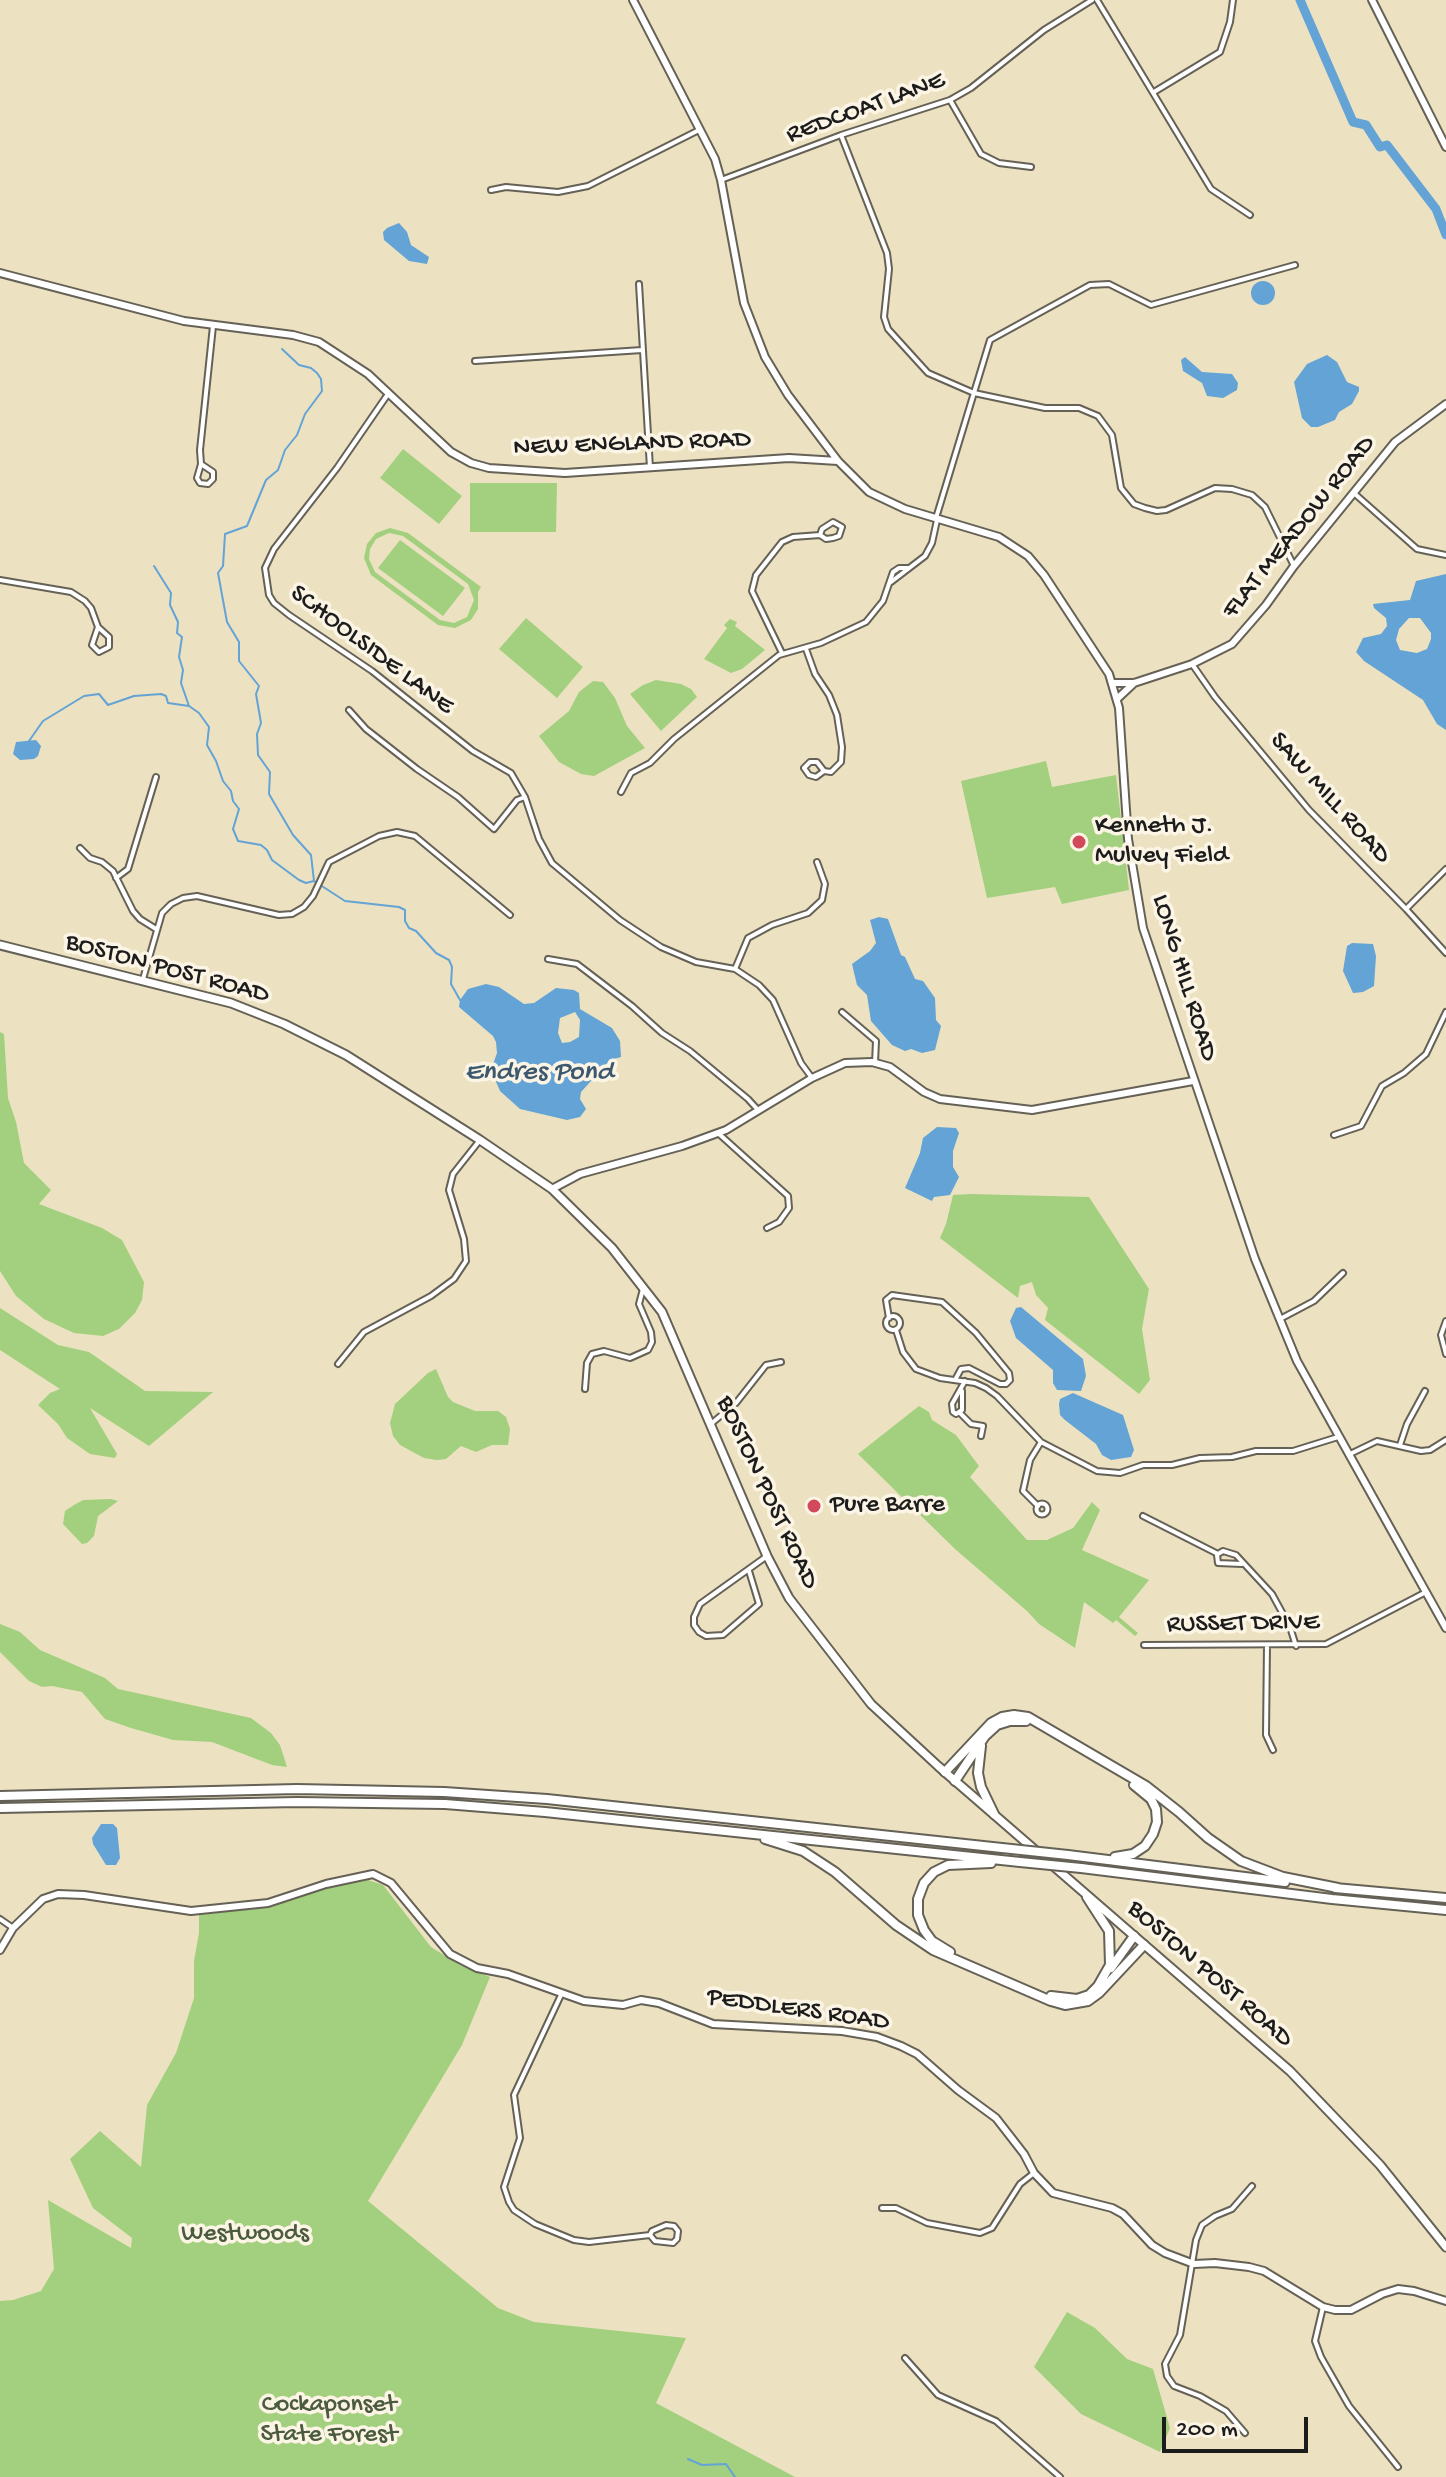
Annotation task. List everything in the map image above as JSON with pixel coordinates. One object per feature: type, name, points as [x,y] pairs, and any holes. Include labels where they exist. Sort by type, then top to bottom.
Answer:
[{"type":"highway","points":[[945,1772],[991,1723],[1014,1715],[1028,1717],[1146,1786],[1241,1861],[1283,1877],[1338,1888]]},
{"type":"highway","points":[[955,1781],[985,1736],[997,1725],[1024,1721],[1139,1788],[1151,1799],[1157,1822],[1145,1846],[1133,1854],[1115,1857],[1068,1855]]},
{"type":"highway","points":[[985,1736],[977,1759],[978,1773],[994,1814]]},
{"type":"highway","points":[[0,1796],[297,1789],[444,1792],[547,1799],[1446,1898]]},
{"type":"highway","points":[[0,1808],[297,1802],[445,1804],[1081,1868],[1446,1910]]},
{"type":"highway","points":[[745,1833],[803,1851],[843,1878],[896,1925],[933,1950],[1065,2005],[1088,2001],[1099,1993],[1144,1945]]},
{"type":"highway","points":[[1020,1862],[948,1865],[934,1872],[924,1883],[918,1899],[918,1915],[924,1930],[942,1949],[1053,1997],[1077,1999],[1089,1995],[1098,1986],[1134,1936]]},
{"type":"highway","points":[[1087,1897],[1109,1931],[1110,1965],[1098,1986]]},
{"type":"main road","name":"BOSTON POST ROAD","points":[[0,945],[250,1009],[284,1024],[346,1055],[552,1189],[612,1248],[644,1287],[668,1326],[767,1556],[789,1598],[871,1704],[1087,1897],[1290,2071],[1380,2165],[1446,2247]]},
{"type":"street","name":"LONG HILL ROAD","points":[[633,0],[701,129],[721,180],[740,289],[755,333],[782,386],[838,461],[878,497],[999,537],[1028,556],[1104,665],[1117,699],[1128,839],[1139,913],[1193,1081],[1278,1320],[1297,1361],[1426,1592],[1444,1618],[1446,1628]]},
{"type":"street","points":[[1094,0],[1154,92],[1211,189],[1250,215]]},
{"type":"street","name":"REDCOAT LANE","points":[[721,180],[841,135],[950,100],[971,88],[1044,30],[1094,0]]},
{"type":"street","points":[[1154,92],[1220,52],[1230,22],[1233,0]]},
{"type":"street","points":[[1372,0],[1446,147]]},
{"type":"street","points":[[950,100],[981,154],[999,163],[1031,167]]},
{"type":"street","points":[[1437,129],[1446,124]]},
{"type":"street","points":[[491,190],[506,187],[558,192],[588,186],[701,129]]},
{"type":"street","points":[[841,135],[887,253],[889,269],[884,317],[888,329],[928,373],[974,393],[1045,408],[1079,408],[1098,416],[1112,435],[1121,488],[1134,504],[1157,511],[1166,510],[1215,488],[1252,495],[1265,507],[1294,566]]},
{"type":"street","points":[[621,792],[631,773],[650,763],[674,739],[782,653],[806,649],[866,622],[883,601],[891,582],[925,556],[932,543],[990,340],[1090,285],[1109,284],[1151,305],[1295,265]]},
{"type":"street","name":"NEW ENGLAND ROAD","points":[[0,273],[213,326],[311,339],[349,360],[389,392],[444,446],[477,465],[544,473],[789,458],[838,461]]},
{"type":"street","points":[[639,284],[650,468]]},
{"type":"street","points":[[201,464],[213,472],[213,479],[208,484],[200,483],[197,478],[201,464],[213,326]]},
{"type":"street","points":[[475,361],[642,350]]},
{"type":"street","name":"SCHOOLSIDE LANE","points":[[389,392],[337,468],[274,549],[265,568],[269,595],[289,615],[372,671],[473,751],[511,773],[525,797],[539,839],[552,863],[620,920],[661,947],[696,962],[735,969],[759,985],[773,1000],[801,1063],[812,1078]]},
{"type":"street","name":"FLAT MEADOW ROAD","points":[[1112,683],[1134,683],[1192,664],[1232,644],[1395,442],[1446,404]]},
{"type":"street","points":[[1355,494],[1417,549],[1446,555]]},
{"type":"street","points":[[782,653],[752,591],[756,575],[782,542],[793,537],[820,535],[826,539],[833,538],[839,536],[842,527],[833,522],[822,529],[820,535]]},
{"type":"street","points":[[0,580],[71,592],[91,608],[98,627],[109,637],[110,643],[105,651],[99,652],[92,645],[98,627]]},
{"type":"street","points":[[806,649],[815,674],[829,695],[837,715],[842,747],[841,762],[831,772],[824,771],[817,762],[810,762],[804,768],[809,775],[816,777],[824,771]]},
{"type":"street","name":"SAW MILL ROAD","points":[[1192,664],[1215,697],[1309,810],[1446,953]]},
{"type":"street","name":"FLAT MEADOW ROAD","points":[[1117,699],[1134,683]]},
{"type":"street","points":[[349,710],[376,737],[458,797],[494,829],[517,800],[525,797]]},
{"type":"street","points":[[116,878],[128,869],[156,777]]},
{"type":"street","points":[[142,981],[162,913],[171,904],[197,896],[279,915],[292,914],[304,907],[313,896],[329,862],[379,836],[397,832],[415,836],[510,915]]},
{"type":"street","points":[[80,848],[90,858],[102,862],[116,878],[133,911],[156,929]]},
{"type":"street","points":[[735,969],[748,938],[772,925],[808,913],[822,900],[825,884],[817,862]]},
{"type":"street","points":[[1406,909],[1446,869]]},
{"type":"street","points":[[548,959],[577,964],[662,1033],[690,1051],[758,1110]]},
{"type":"street","points":[[842,1012],[876,1041],[875,1063]]},
{"type":"street","points":[[1334,1135],[1361,1126],[1382,1086],[1404,1073],[1426,1054],[1446,1012]]},
{"type":"street","points":[[552,1189],[580,1174],[650,1156],[718,1133],[812,1078],[845,1063],[875,1063],[890,1067],[924,1092],[940,1099],[1032,1110],[1193,1081]]},
{"type":"street","points":[[718,1133],[788,1196],[789,1208],[779,1222],[767,1228]]},
{"type":"street","points":[[338,1364],[364,1332],[431,1296],[454,1279],[466,1261],[464,1239],[449,1190],[453,1174],[480,1140]]},
{"type":"street","points":[[1278,1320],[1314,1301],[1343,1273]]},
{"type":"street","points":[[585,1389],[587,1363],[592,1354],[604,1351],[630,1358],[648,1350],[652,1342],[651,1332],[639,1304],[644,1287]]},
{"type":"street","points":[[896,1330],[887,1326],[886,1300],[892,1295],[942,1302],[976,1333],[1009,1373],[1010,1380],[1000,1384],[969,1368],[961,1369],[955,1380]]},
{"type":"street","points":[[889,1318],[895,1316],[900,1321],[896,1330],[907,1360],[916,1369],[927,1375],[975,1383],[997,1396],[1041,1442],[1097,1471],[1111,1474],[1143,1465],[1172,1465],[1256,1451],[1293,1451],[1340,1437]]},
{"type":"street","points":[[1446,1321],[1441,1335],[1446,1354]]},
{"type":"street","points":[[710,1425],[736,1403],[766,1365],[781,1362]]},
{"type":"street","points":[[960,1413],[965,1381]]},
{"type":"street","points":[[962,1391],[951,1408],[971,1424],[983,1426],[981,1436]]},
{"type":"street","points":[[1400,1445],[1407,1424],[1425,1391]]},
{"type":"street","points":[[1350,1454],[1377,1441],[1421,1451],[1430,1450],[1446,1440]]},
{"type":"street","points":[[1038,1506],[1023,1491],[1030,1460],[1041,1442]]},
{"type":"street","points":[[1143,1516],[1218,1554],[1229,1552],[1236,1555],[1272,1594],[1290,1627],[1296,1646]]},
{"type":"street","points":[[1218,1554],[1218,1563],[1242,1564]]},
{"type":"street","points":[[749,1571],[759,1604],[723,1635],[706,1636],[699,1632],[694,1625],[694,1617],[700,1604],[767,1556]]},
{"type":"street","name":"RUSSET DRIVE","points":[[1144,1645],[1326,1644],[1426,1592]]},
{"type":"street","points":[[1267,1645],[1266,1735],[1273,1750]]},
{"type":"street","name":"PEDDLERS ROAD","points":[[0,1950],[13,1928],[43,1899],[58,1894],[191,1911],[268,1903],[326,1884],[373,1874],[391,1883],[450,1954],[477,1968],[508,1974],[561,1995],[604,2005],[623,2005],[641,2000],[659,2003],[713,2024],[842,2031],[877,2037],[901,2046],[917,2054],[996,2118],[1024,2154],[1034,2173],[1053,2193],[1112,2208],[1123,2214],[1152,2245],[1194,2264],[1215,2263],[1264,2271],[1323,2307]]},
{"type":"street","points":[[0,1919],[13,1928]]},
{"type":"street","points":[[561,1995],[514,2095],[520,2138],[504,2187],[509,2202],[514,2210],[535,2224],[574,2240],[589,2242],[650,2235],[666,2225],[678,2231],[673,2243],[655,2241],[650,2235]]},
{"type":"street","points":[[882,2208],[896,2208],[927,2223],[980,2233],[992,2228],[1020,2184],[1034,2173]]},
{"type":"street","points":[[1245,2433],[1226,2411],[1174,2386],[1167,2376],[1165,2364],[1180,2335],[1196,2240],[1202,2225],[1232,2209],[1252,2186]]},
{"type":"street","points":[[1398,2467],[1349,2406],[1321,2357],[1315,2341],[1323,2307],[1351,2310],[1398,2289],[1446,2301]]},
{"type":"street","points":[[905,2358],[938,2395],[996,2421],[1060,2477]]},
{"type":"green space","points":[[403,449],[462,496],[439,524],[380,478]]},
{"type":"green space","points":[[470,483],[557,483],[556,532],[470,532]]},
{"type":"green space","points":[[390,528],[408,533],[481,587],[478,609],[471,620],[455,628],[438,625],[371,575],[364,558],[367,544],[376,533]],"holes":[[[389,533],[403,536],[468,584],[474,600],[467,617],[454,623],[440,620],[375,572],[369,559],[376,539]]]},
{"type":"green space","points":[[400,540],[465,588],[443,616],[378,568]]},
{"type":"green space","points":[[526,618],[583,667],[557,698],[499,649]]},
{"type":"green space","points":[[730,619],[765,650],[742,669],[731,673],[704,659]]},
{"type":"green space","points":[[656,680],[681,684],[691,689],[697,697],[661,731],[630,694]]},
{"type":"green space","points":[[593,681],[603,682],[615,698],[627,726],[645,748],[594,776],[581,774],[559,762],[539,736],[569,711],[579,692]]},
{"type":"green space","points":[[1046,761],[1052,787],[1116,775],[1129,890],[1062,904],[1055,887],[987,898],[961,781]]},
{"type":"green space","points":[[0,1032],[4,1034],[8,1098],[24,1163],[51,1190],[39,1204],[102,1228],[122,1240],[144,1282],[142,1300],[135,1313],[119,1329],[103,1336],[74,1333],[44,1319],[16,1296],[0,1271]]},
{"type":"green space","points":[[953,1195],[1089,1197],[1149,1289],[1142,1329],[1150,1380],[1139,1394],[1045,1320],[1048,1308],[1036,1295],[1032,1282],[1020,1286],[1018,1298],[940,1238]]},
{"type":"green space","points":[[0,1308],[58,1345],[89,1352],[145,1391],[213,1392],[149,1446],[90,1408],[117,1454],[115,1458],[90,1454],[67,1438],[58,1424],[38,1405],[50,1393],[60,1389],[0,1350]]},
{"type":"green space","points":[[436,1369],[453,1402],[475,1411],[498,1411],[506,1417],[510,1429],[508,1445],[492,1445],[476,1452],[461,1446],[446,1459],[437,1460],[424,1458],[400,1445],[393,1436],[390,1423],[395,1404]]},
{"type":"green space","points":[[919,1406],[929,1412],[932,1420],[956,1435],[979,1466],[970,1477],[1027,1540],[1047,1540],[1073,1528],[1092,1502],[1100,1510],[1082,1550],[1149,1580],[1119,1617],[1138,1633],[1135,1636],[1116,1620],[1113,1623],[1084,1602],[1075,1648],[1039,1624],[955,1549],[858,1454]]},
{"type":"green space","points":[[83,1500],[118,1501],[98,1516],[94,1536],[87,1543],[82,1544],[63,1524],[65,1511]]},
{"type":"green space","points":[[0,1624],[20,1632],[40,1650],[105,1678],[118,1689],[251,1718],[271,1733],[280,1745],[287,1767],[272,1765],[212,1742],[173,1740],[105,1719],[82,1692],[42,1687],[29,1681],[0,1652]]},
{"type":"green space","points":[[368,1880],[383,1885],[431,1947],[460,1965],[490,1977],[462,2045],[368,2201],[498,2308],[534,2322],[686,2338],[656,2403],[795,2477],[0,2477],[0,2301],[41,2291],[54,2269],[48,2200],[131,2248],[132,2238],[93,2208],[70,2159],[100,2131],[141,2167],[147,2105],[176,2053],[194,1998],[199,1915],[259,1908],[334,1885]]},
{"type":"green space","points":[[1067,2312],[1095,2328],[1127,2359],[1153,2369],[1170,2428],[1160,2452],[1081,2414],[1034,2367]]},
{"type":"water","points":[[399,223],[407,232],[411,245],[429,257],[427,264],[409,261],[384,240],[383,232]]},
{"type":"water","points":[[1263,281],[1272,284],[1275,293],[1272,302],[1263,305],[1254,302],[1251,293],[1254,284]]},
{"type":"water","points":[[1327,355],[1337,362],[1347,382],[1359,387],[1359,391],[1352,404],[1339,412],[1335,420],[1311,427],[1302,418],[1294,382],[1307,364]]},
{"type":"water","points":[[1185,357],[1202,372],[1232,374],[1238,383],[1237,390],[1223,398],[1207,396],[1202,383],[1183,371],[1181,360]]},
{"type":"water","points":[[1446,574],[1446,730],[1437,724],[1423,700],[1364,661],[1356,652],[1363,638],[1381,634],[1387,626],[1386,618],[1373,604],[1410,600],[1416,581]],"holes":[[[1409,618],[1420,618],[1431,633],[1427,649],[1417,653],[1400,650],[1396,640],[1399,629]]]},
{"type":"water","points":[[36,740],[41,746],[34,759],[20,760],[13,754],[16,742]]},
{"type":"water","points":[[879,917],[888,919],[901,955],[905,957],[915,979],[923,981],[935,998],[936,1020],[941,1026],[935,1050],[922,1053],[911,1049],[905,1051],[892,1045],[871,1021],[867,995],[857,985],[852,964],[876,943],[870,920]]},
{"type":"water","points":[[1352,943],[1373,944],[1376,956],[1374,986],[1363,992],[1353,993],[1343,971],[1347,946]]},
{"type":"water","name":"Endres Pond","points":[[486,984],[499,987],[524,1004],[534,1003],[556,988],[574,990],[579,993],[580,1009],[612,1028],[620,1041],[621,1057],[610,1060],[581,1092],[580,1099],[586,1109],[580,1117],[567,1120],[520,1109],[500,1091],[491,1070],[497,1053],[496,1042],[459,1007],[468,989]],"holes":[[[575,1012],[580,1020],[579,1037],[562,1043],[558,1033],[560,1018]]]},
{"type":"water","points":[[937,1127],[956,1128],[959,1133],[953,1151],[953,1167],[959,1177],[950,1195],[934,1197],[932,1201],[905,1188],[923,1138]]},
{"type":"water","points":[[1021,1307],[1083,1359],[1086,1376],[1081,1391],[1057,1390],[1053,1383],[1053,1370],[1016,1338],[1010,1321],[1016,1308]]},
{"type":"water","points":[[1073,1393],[1123,1415],[1134,1450],[1131,1457],[1111,1460],[1102,1455],[1096,1444],[1060,1415],[1060,1399]]},
{"type":"water","points":[[101,1824],[113,1824],[117,1828],[120,1858],[116,1865],[106,1865],[93,1844],[92,1838]]},
{"type":"waterway","points":[[1300,0],[1353,122],[1366,125],[1380,147],[1387,145],[1436,209],[1446,235]]},
{"type":"waterway","points":[[282,349],[299,365],[317,373],[322,391],[305,414],[278,470],[266,480],[247,526],[225,534],[223,566],[218,573],[227,622],[239,642],[239,661],[259,686],[256,694],[261,723],[257,734],[258,755],[270,772],[269,794],[293,835],[311,855],[314,881],[345,901],[405,910],[409,928],[416,931],[436,953],[449,960],[452,967],[451,984],[460,1000]]},
{"type":"waterway","points":[[154,566],[171,593],[170,605],[178,622],[177,633],[182,637],[179,657],[183,670],[181,683],[189,706],[199,713],[209,727],[207,745],[239,809],[233,829],[238,841],[261,845],[272,860],[299,880],[306,883],[314,881]]},
{"type":"waterway","points":[[29,741],[43,721],[84,696],[99,694],[108,705],[134,696],[161,694],[166,696],[168,703],[189,706]]},
{"type":"waterway","points":[[688,2459],[702,2465],[726,2464],[735,2477]]},
{"type":"place","name":"Kenneth J. Mulvey Field","points":[[1079,842]]},
{"type":"place","name":"Pure Barre","points":[[814,1506]]},
{"type":"park label","name":"Westwoods","points":[[245,2235]]},
{"type":"park label","name":"Cockaponset State Forest","points":[[329,2421]]}]
